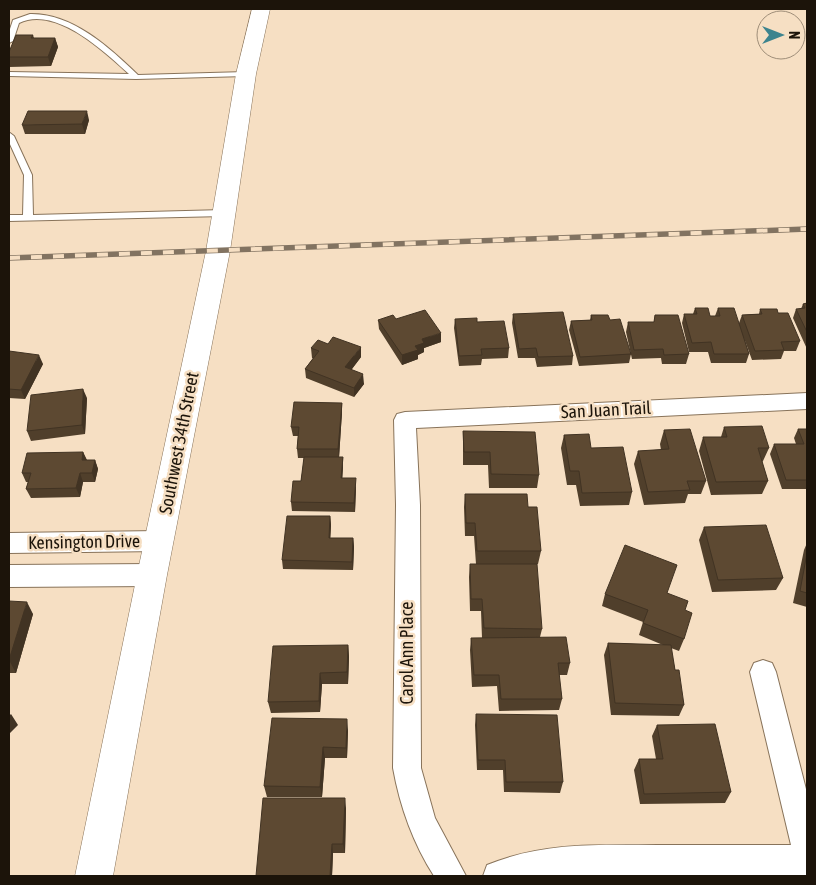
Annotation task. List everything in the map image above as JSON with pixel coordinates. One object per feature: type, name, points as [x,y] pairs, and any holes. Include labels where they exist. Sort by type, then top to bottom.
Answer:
[{"type":"street","name":"Southwest 34th Street","points":[[94,876],[224,213],[246,74],[261,9]]},
{"type":"street","name":"San Juan Trail","points":[[405,420],[807,401]]},
{"type":"street","name":"Carol Ann Place","points":[[405,420],[408,505],[407,768],[412,795],[420,821],[436,852],[452,876]]},
{"type":"street","name":"Kensington Drive","points":[[9,543],[159,541]]},
{"type":"street","name":"Kensington Drive","points":[[9,576],[152,575]]},
{"type":"street","points":[[762,672],[807,851]]},
{"type":"street","points":[[498,876],[506,872],[581,859],[807,860]]},
{"type":"lane","points":[[9,40],[16,22],[31,16],[45,16],[70,25],[121,62],[136,77]]},
{"type":"lane","points":[[9,74],[136,77],[246,74]]},
{"type":"lane","points":[[10,136],[28,175],[28,218]]},
{"type":"lane","points":[[9,218],[224,213]]},
{"type":"building","points":[[16,35],[33,35],[31,38],[55,38],[48,57],[9,57],[9,52]]},
{"type":"building","points":[[28,111],[87,111],[82,124],[22,125]]},
{"type":"building","points":[[807,303],[807,332],[796,309],[805,308],[803,304]]},
{"type":"building","points":[[695,308],[708,308],[710,316],[720,316],[718,308],[734,308],[749,354],[714,354],[711,342],[692,343],[684,314],[697,314]]},
{"type":"building","points":[[760,309],[777,309],[778,313],[788,313],[800,341],[781,342],[784,350],[755,351],[742,315],[762,314]]},
{"type":"building","points":[[425,310],[441,333],[422,339],[424,343],[415,346],[418,350],[402,355],[378,320],[393,315],[396,319]]},
{"type":"building","points":[[563,312],[573,356],[538,357],[536,348],[519,349],[513,314]]},
{"type":"building","points":[[591,315],[608,315],[610,320],[620,319],[631,354],[580,357],[571,321],[592,320]]},
{"type":"building","points":[[655,315],[678,315],[689,354],[664,355],[663,349],[634,350],[628,322],[654,322]]},
{"type":"building","points":[[477,318],[477,322],[504,321],[509,348],[481,349],[482,355],[459,356],[455,319]]},
{"type":"building","points":[[333,337],[361,347],[345,367],[363,374],[354,388],[305,369],[319,351],[311,348],[318,340],[328,344]]},
{"type":"building","points":[[9,351],[39,355],[21,390],[9,389]]},
{"type":"building","points":[[83,389],[82,425],[27,431],[31,395]]},
{"type":"building","points":[[294,402],[342,403],[338,449],[297,449],[299,427],[291,427]]},
{"type":"building","points":[[762,426],[769,448],[758,448],[768,481],[716,482],[703,437],[727,437],[724,427]]},
{"type":"building","points":[[690,429],[706,481],[687,481],[690,490],[648,492],[638,451],[669,449],[664,430]]},
{"type":"building","points":[[798,429],[807,429],[807,480],[786,480],[774,444],[804,444]]},
{"type":"building","points":[[463,431],[535,432],[539,475],[491,474],[490,452],[464,452]]},
{"type":"building","points":[[589,434],[591,448],[623,447],[632,492],[582,493],[579,471],[570,471],[564,435]]},
{"type":"building","points":[[83,452],[82,460],[95,460],[92,473],[80,473],[76,488],[26,489],[31,473],[22,473],[27,453]]},
{"type":"building","points":[[304,457],[343,457],[341,478],[356,478],[354,503],[291,502],[293,481],[301,481]]},
{"type":"building","points":[[465,494],[527,494],[528,507],[537,507],[541,551],[477,551],[475,523],[466,523]]},
{"type":"building","points":[[287,516],[330,516],[329,538],[353,538],[352,562],[282,560]]},
{"type":"building","points":[[766,525],[783,578],[718,580],[704,527]]},
{"type":"building","points":[[625,545],[677,565],[667,593],[688,601],[685,610],[692,613],[684,639],[643,623],[648,610],[605,594]]},
{"type":"building","points":[[807,553],[807,593],[800,591]]},
{"type":"building","points":[[470,564],[537,564],[542,629],[484,628],[482,599],[471,599]]},
{"type":"building","points":[[9,601],[27,602],[9,660]]},
{"type":"building","points":[[566,637],[570,663],[558,663],[562,699],[501,699],[499,675],[474,675],[471,638]]},
{"type":"building","points":[[608,643],[671,645],[675,670],[679,670],[684,705],[615,703]]},
{"type":"building","points":[[348,645],[347,672],[320,673],[319,701],[268,702],[273,646]]},
{"type":"building","points":[[476,714],[557,715],[563,782],[506,782],[505,760],[478,760]]},
{"type":"building","points":[[272,718],[347,719],[346,748],[323,747],[320,787],[264,786]]},
{"type":"building","points":[[715,724],[731,792],[644,794],[639,759],[663,759],[657,725]]},
{"type":"building","points":[[263,798],[345,798],[343,844],[332,844],[330,876],[256,876]]},
{"type":"railway","points":[[9,258],[807,229]]}]
